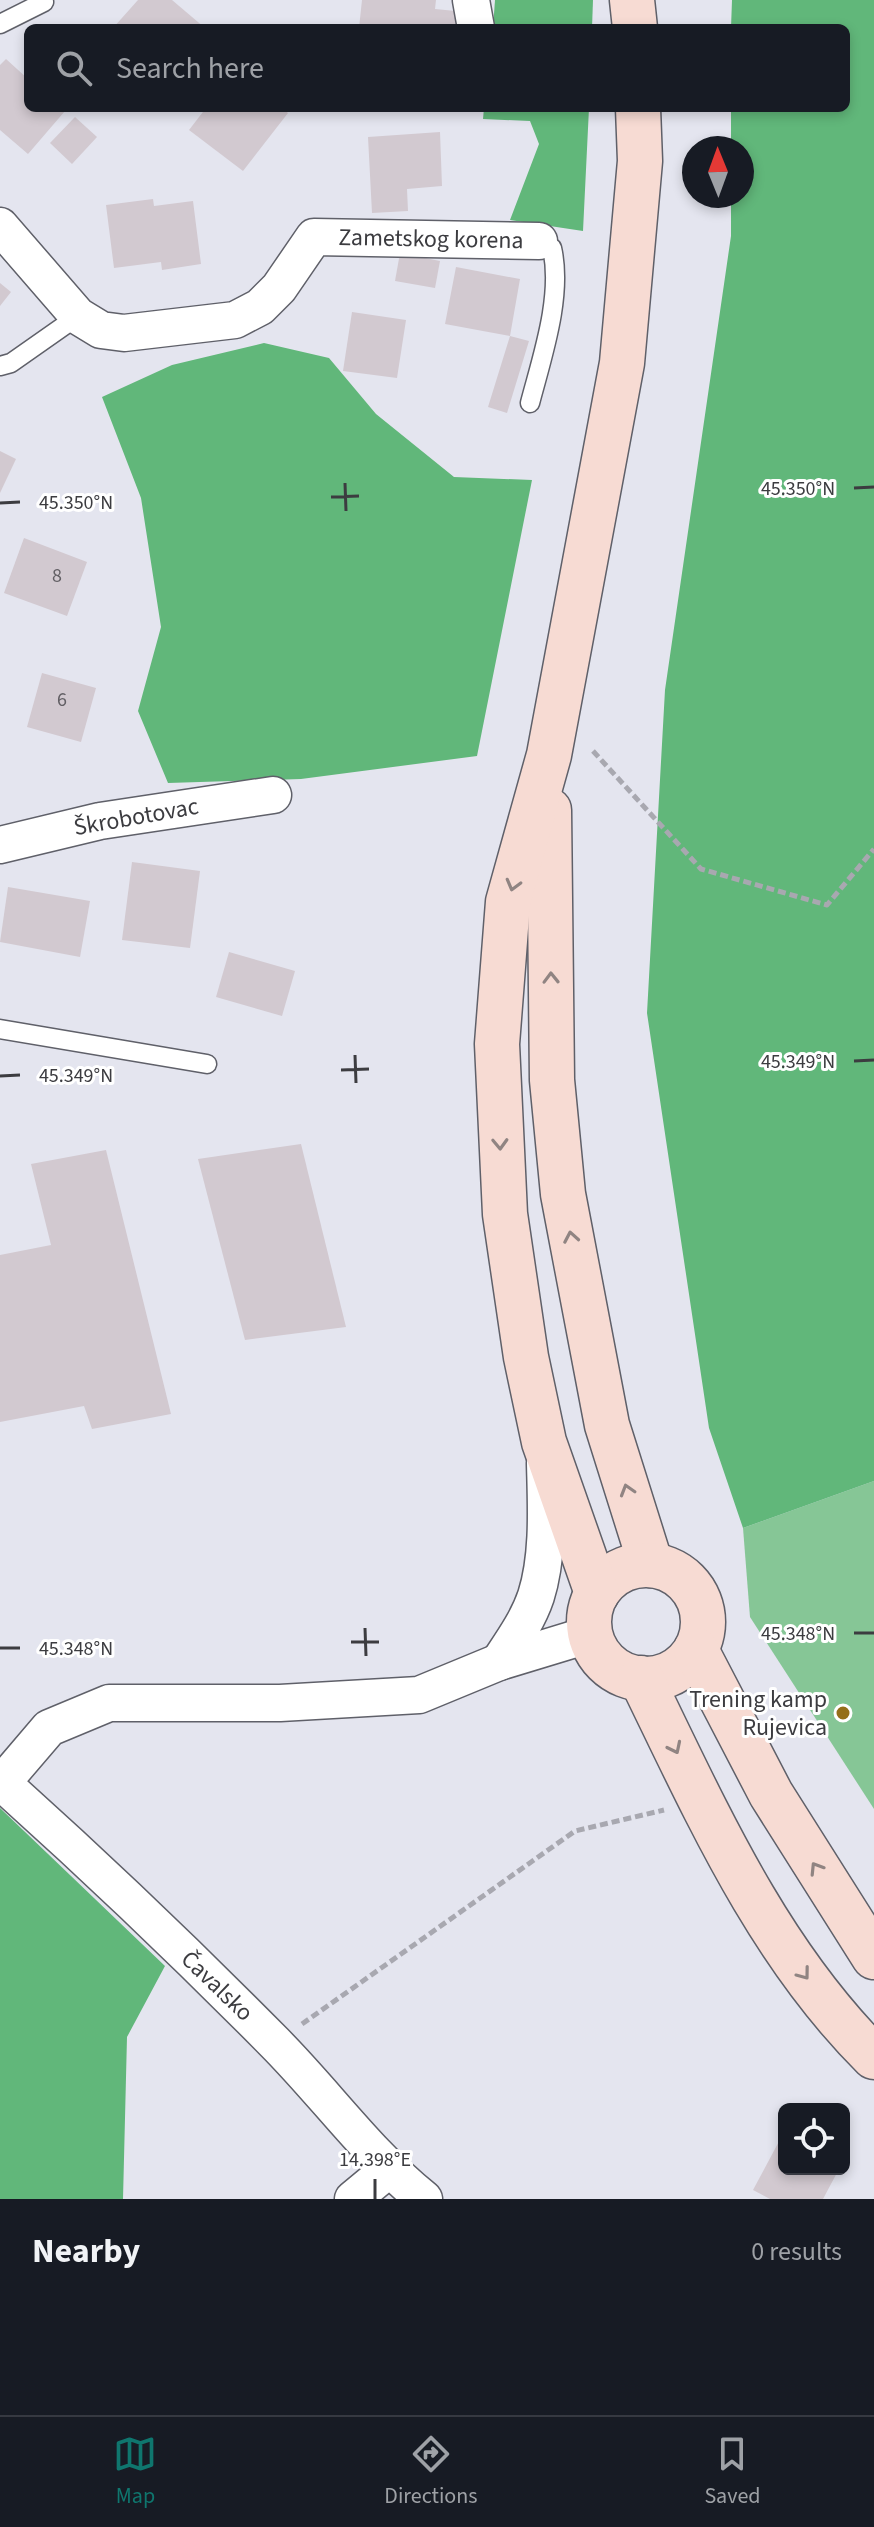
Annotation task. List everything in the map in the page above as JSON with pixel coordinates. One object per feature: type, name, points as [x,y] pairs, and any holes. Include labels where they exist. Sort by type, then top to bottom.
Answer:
[{"type":"main road","points":[[632,0],[635,24]]},
{"type":"main road","points":[[594,1614],[619,1571],[651,1565],[670,1570],[694,1590],[704,1619],[696,1650],[674,1671],[641,1678],[623,1674],[606,1661],[544,1442],[512,1274],[505,1214],[497,1044],[508,902],[549,755],[622,363],[640,161],[638,112]]},
{"type":"main road","points":[[549,755],[552,1080],[563,1194],[607,1425],[651,1565]]},
{"type":"main road","points":[[696,1650],[771,1794],[874,1957]]},
{"type":"main road","points":[[641,1678],[717,1832],[775,1935],[845,2028],[874,2057]]},
{"type":"street","points":[[471,0],[475,24]]},
{"type":"street","name":"Zametskog korena","points":[[0,226],[78,316],[101,330],[124,333],[235,320],[260,307],[279,288],[314,237],[539,241]]},
{"type":"street","name":"Škrobotovac","points":[[0,845],[100,821],[273,795]]},
{"type":"street","points":[[499,1662],[525,1623],[537,1594],[544,1539],[544,1442]]},
{"type":"street","points":[[1,1782],[49,1728],[109,1703],[250,1704],[419,1695],[499,1662],[594,1614]]},
{"type":"street","name":"Čavalsko","points":[[1,1782],[101,1873],[275,2043],[388,2170],[424,2199]]},
{"type":"street","points":[[353,2199],[388,2170]]},
{"type":"lane","points":[[0,24],[44,2]]},
{"type":"lane","points":[[530,403],[551,302],[554,258],[552,248],[539,241]]},
{"type":"lane","points":[[0,366],[11,363],[78,316]]},
{"type":"lane","points":[[0,1029],[207,1064]]},
{"type":"path","points":[[593,751],[701,869],[827,905],[874,849]]},
{"type":"path","points":[[275,2043],[575,1831],[664,1810]]},
{"type":"green space","points":[[495,0],[593,0],[592,24],[493,24]]},
{"type":"green space","points":[[732,0],[874,0],[874,1481],[743,1528],[709,1428],[647,1013],[665,690],[731,236],[731,208],[754,208],[754,136],[731,136],[731,112],[850,112],[850,24],[731,24]]},
{"type":"green space","points":[[484,112],[589,112],[583,231],[510,220],[539,144],[530,121],[483,119]]},
{"type":"green space","points":[[264,343],[329,358],[376,414],[454,477],[532,480],[477,756],[301,779],[168,783],[138,711],[161,627],[141,498],[102,397],[172,365]]},
{"type":"green space","name":"Trening kamp Rujevica","points":[[874,1481],[874,1809],[750,1617],[743,1528]]},
{"type":"green space","points":[[0,1808],[165,1966],[127,2037],[123,2199],[0,2199]]},
{"type":"building","points":[[138,0],[172,0],[200,24],[117,24]]},
{"type":"building","points":[[362,0],[436,0],[435,9],[466,12],[465,24],[359,24]]},
{"type":"building","points":[[6,59],[24,75],[24,112],[64,112],[28,154],[0,130],[0,65]]},
{"type":"building","points":[[203,112],[288,113],[243,171],[189,130]]},
{"type":"building","points":[[75,117],[97,137],[72,164],[50,143]]},
{"type":"building","points":[[440,132],[442,186],[407,189],[408,211],[372,213],[368,137]]},
{"type":"building","points":[[153,199],[154,206],[193,201],[201,264],[162,270],[161,262],[114,268],[106,205]]},
{"type":"building","points":[[400,253],[440,261],[435,288],[395,281]]},
{"type":"building","points":[[456,267],[520,279],[510,336],[445,324]]},
{"type":"building","points":[[0,283],[11,292],[0,306]]},
{"type":"building","points":[[352,312],[406,320],[397,378],[343,371]]},
{"type":"building","points":[[510,336],[529,341],[507,413],[488,407]]},
{"type":"building","points":[[0,451],[16,459],[0,493]]},
{"type":"building","points":[[24,538],[87,562],[67,616],[4,593]]},
{"type":"building","points":[[42,673],[96,688],[81,742],[27,727]]},
{"type":"building","points":[[132,862],[200,871],[190,948],[122,940]]},
{"type":"building","points":[[8,887],[90,901],[80,957],[0,942]]},
{"type":"building","points":[[229,952],[295,971],[282,1016],[216,997]]},
{"type":"building","points":[[301,1144],[346,1327],[245,1340],[198,1159]]},
{"type":"building","points":[[106,1150],[171,1414],[92,1429],[84,1406],[0,1422],[0,1255],[51,1245],[31,1164]]},
{"type":"building","points":[[778,2143],[778,2175],[836,2175],[823,2199],[770,2199],[753,2190]]},
{"type":"place","name":"Trening kamp Rujevica","points":[[843,1713]]}]
